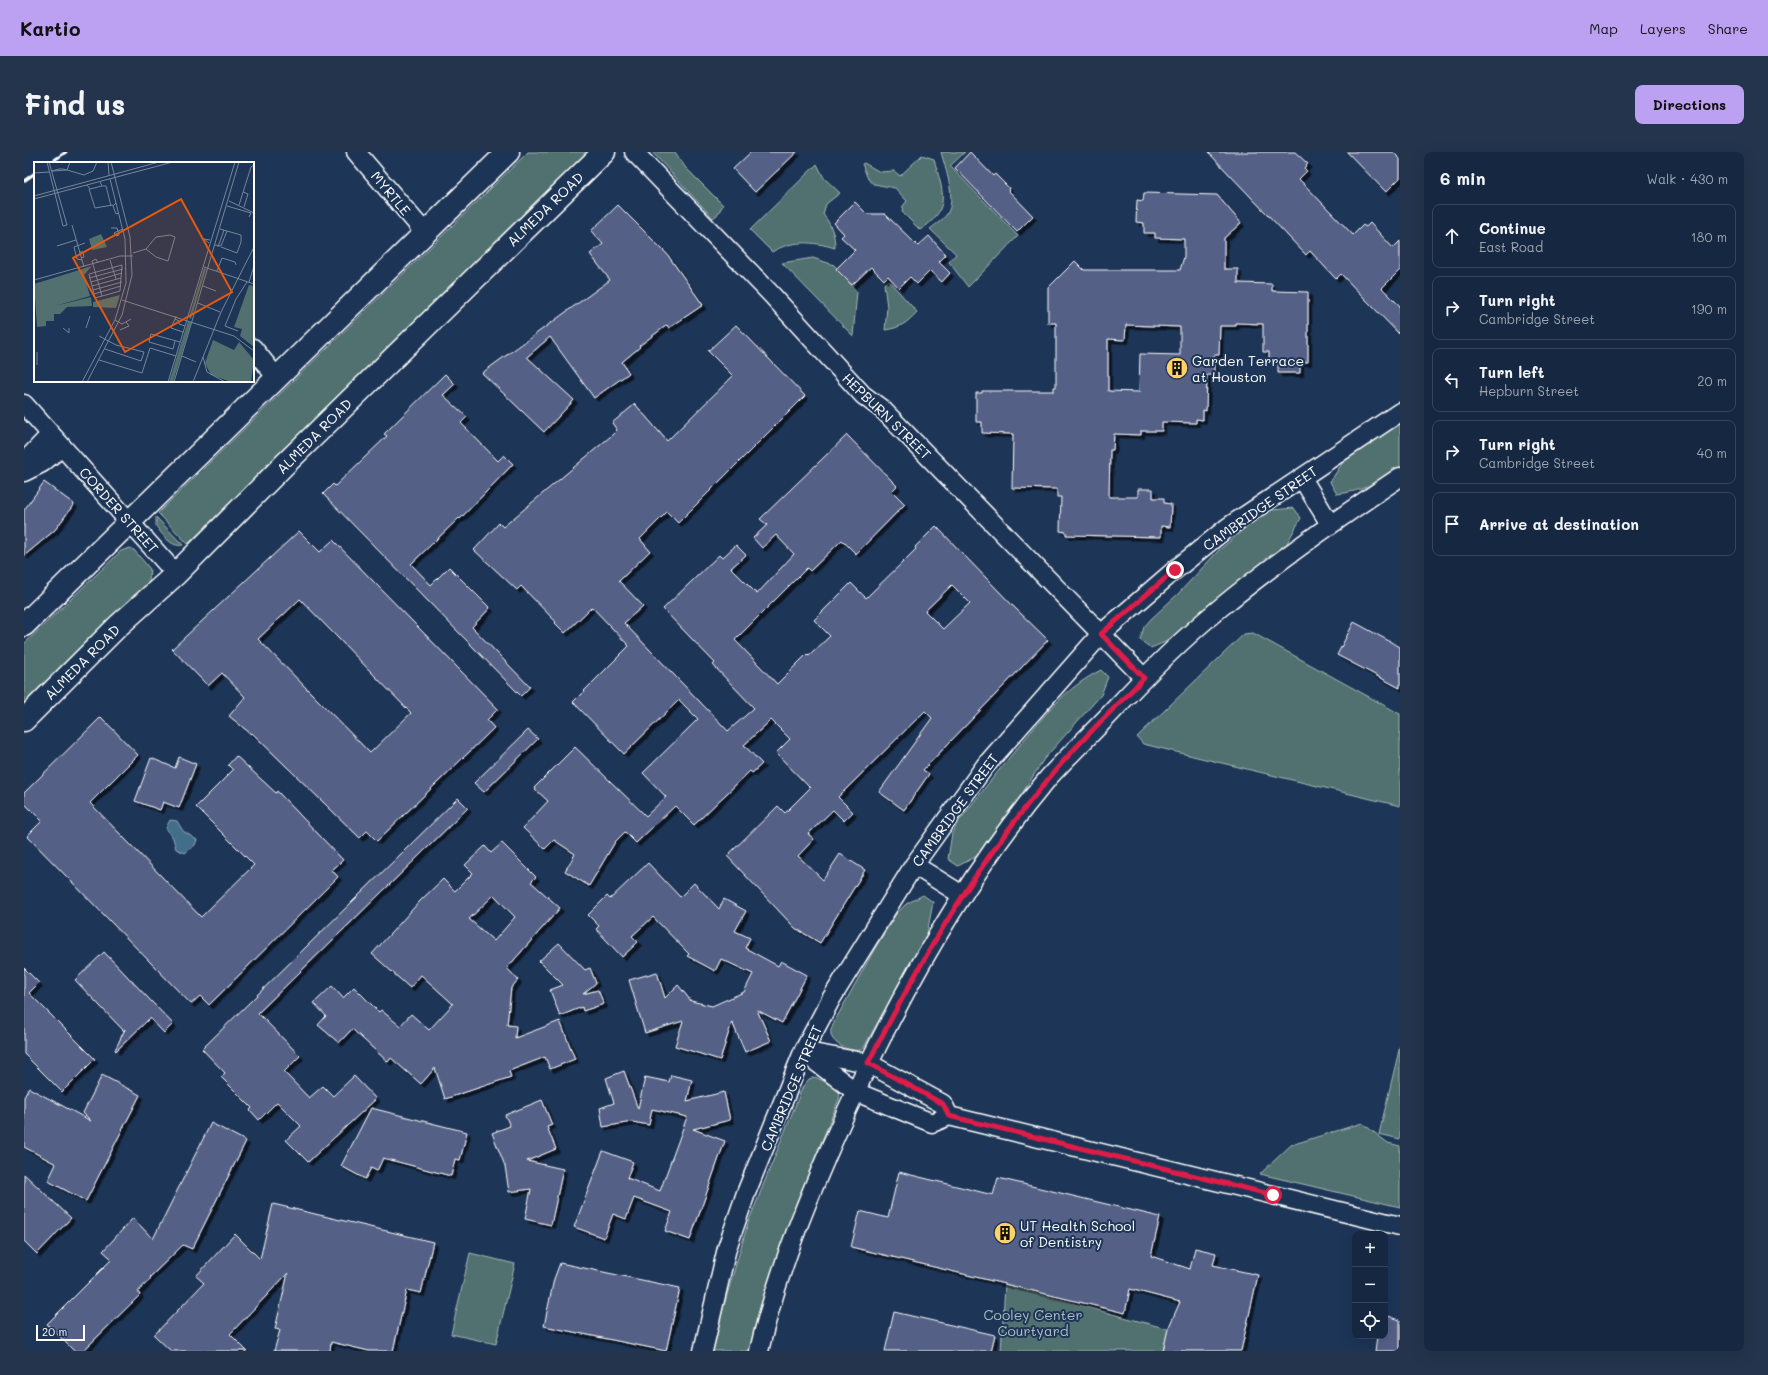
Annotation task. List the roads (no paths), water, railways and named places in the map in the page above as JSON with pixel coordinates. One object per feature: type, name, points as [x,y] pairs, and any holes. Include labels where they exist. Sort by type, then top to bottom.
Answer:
[{"type":"main road","points":[[24,625],[426,234],[508,152]]},
{"type":"main road","name":"ALMEDA ROAD","points":[[24,720],[118,626],[176,574],[330,420],[604,152]]},
{"type":"street","name":"MYRTLE","points":[[356,152],[426,234]]},
{"type":"street","name":"HEPBURN STREET","points":[[634,152],[771,294],[863,396],[883,410],[1144,678]]},
{"type":"street","points":[[254,349],[278,378]]},
{"type":"street","name":"CORDER STREET","points":[[24,404],[176,574]]},
{"type":"street","name":"CAMBRIDGE STREET","points":[[703,1351],[727,1248],[746,1193],[803,1052],[831,999],[914,865],[985,766],[1101,634],[1228,527],[1400,412]]},
{"type":"street","points":[[24,472],[42,464],[57,440]]},
{"type":"street","points":[[24,465],[28,458],[57,440]]},
{"type":"street","points":[[759,1351],[784,1265],[816,1179],[868,1063],[908,984],[962,895],[1011,825],[1050,776],[1144,678],[1218,609],[1330,524],[1400,477]]},
{"type":"street","points":[[1302,478],[1330,524]]},
{"type":"street","points":[[914,865],[962,895]]},
{"type":"street","points":[[803,1052],[868,1063],[943,1104],[949,1116]]},
{"type":"street","points":[[803,1052],[856,1092],[932,1124],[949,1116],[1400,1226]]},
{"type":"water","points":[[170,820],[177,821],[183,831],[197,840],[195,845],[185,853],[176,849],[173,838],[166,828]]},
{"type":"railway","points":[[51,162],[66,152]]},
{"type":"railway","points":[[24,181],[34,174]]},
{"type":"place","name":"Garden Terrace at Houston","points":[[1177,368]]},
{"type":"place","name":"UT Health School of Dentistry","points":[[1005,1233]]},
{"type":"park label","name":"Cooley Center Courtyard","points":[[1033,1322]]}]
